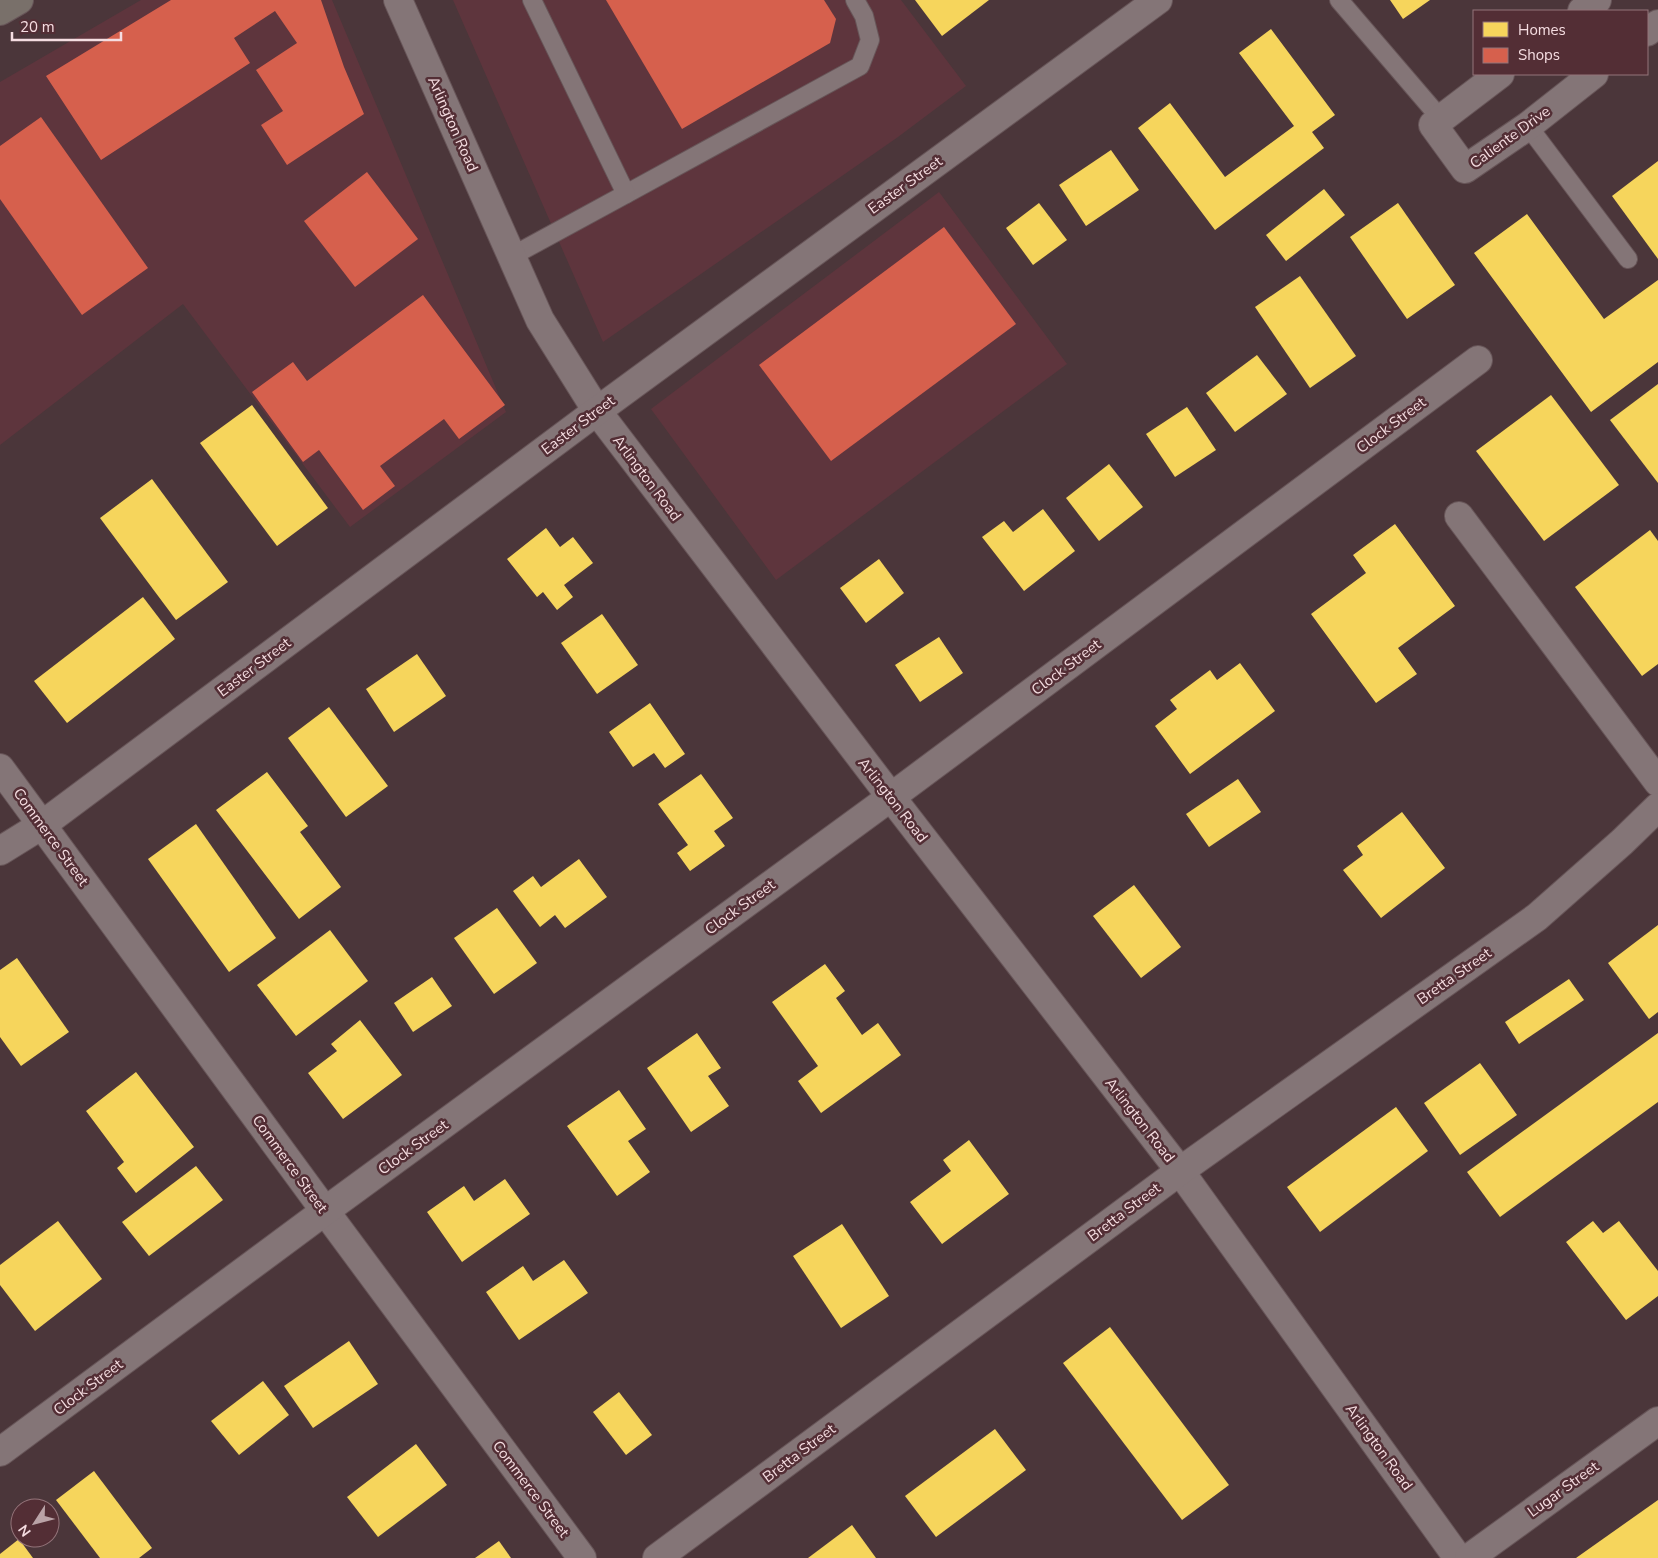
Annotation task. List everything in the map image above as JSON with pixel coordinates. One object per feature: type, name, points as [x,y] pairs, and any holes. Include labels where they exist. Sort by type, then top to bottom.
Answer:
[{"type":"main road","points":[[0,11],[19,0]]},
{"type":"street","name":"Arlington Road","points":[[398,0],[540,320],[597,411],[890,797],[1180,1171],[1458,1558]]},
{"type":"street","name":"Easter Street","points":[[0,851],[42,825],[597,411],[1158,0]]},
{"type":"street","points":[[1583,10],[1597,0]]},
{"type":"street","points":[[1441,119],[1499,75]]},
{"type":"street","name":"Caliente Drive","points":[[1441,119],[1433,125],[1465,169],[1528,126],[1593,75]]},
{"type":"street","name":"Clock Street","points":[[0,1452],[890,797],[1478,360]]},
{"type":"street","points":[[1459,516],[1658,782]]},
{"type":"street","name":"Commerce Street","points":[[0,768],[582,1558]]},
{"type":"street","name":"Bretta Street","points":[[657,1558],[1180,1171],[1538,917],[1658,807]]},
{"type":"street","name":"Lugar Street","points":[[1469,1558],[1658,1421]]},
{"type":"lane","points":[[532,0],[626,194]]},
{"type":"lane","points":[[512,256],[860,66],[870,40],[864,16],[855,0]]},
{"type":"lane","points":[[1339,0],[1441,119]]},
{"type":"lane","points":[[1528,126],[1628,259]]},
{"type":"shaded area","points":[[141,0],[332,0],[506,412],[350,527],[183,304],[0,445],[0,82]]},
{"type":"shaded area","points":[[453,0],[901,0],[966,86],[898,137],[603,342]]},
{"type":"shaded area","points":[[939,192],[1067,364],[776,580],[651,409]]},
{"type":"building: Homes","points":[[915,0],[989,0],[942,36]]},
{"type":"building: Homes","points":[[1390,0],[1430,0],[1403,19]]},
{"type":"building: Homes","points":[[1271,29],[1335,115],[1312,132],[1324,148],[1215,230],[1138,128],[1170,103],[1225,177],[1294,126],[1239,53]]},
{"type":"building: Homes","points":[[1111,150],[1139,190],[1086,226],[1059,185]]},
{"type":"building: Homes","points":[[1658,161],[1658,259],[1612,196]]},
{"type":"building: Homes","points":[[1324,189],[1345,215],[1286,261],[1266,235]]},
{"type":"building: Homes","points":[[1039,203],[1067,240],[1033,265],[1006,228]]},
{"type":"building: Homes","points":[[1398,203],[1455,285],[1407,319],[1350,237]]},
{"type":"building: Homes","points":[[1527,214],[1604,319],[1658,280],[1658,362],[1591,412],[1474,253]]},
{"type":"building: Homes","points":[[1300,276],[1356,356],[1310,388],[1255,307]]},
{"type":"building: Homes","points":[[1257,355],[1287,394],[1235,432],[1206,393]]},
{"type":"building: Homes","points":[[1658,384],[1658,483],[1610,420]]},
{"type":"building: Homes","points":[[1551,395],[1619,485],[1544,541],[1476,451]]},
{"type":"building: Homes","points":[[252,405],[328,508],[277,546],[200,443]]},
{"type":"building: Homes","points":[[1187,407],[1216,450],[1175,477],[1146,434]]},
{"type":"building: Homes","points":[[1109,464],[1143,507],[1099,541],[1066,498]]},
{"type":"building: Homes","points":[[152,479],[228,582],[176,620],[100,518]]},
{"type":"building: Homes","points":[[1043,509],[1075,551],[1024,591],[982,537],[1004,521],[1013,532]]},
{"type":"building: Homes","points":[[1395,524],[1455,606],[1398,648],[1417,674],[1376,703],[1311,614],[1366,573],[1353,555]]},
{"type":"building: Homes","points":[[546,528],[560,547],[573,537],[593,563],[564,585],[573,597],[557,610],[543,592],[537,597],[507,559]]},
{"type":"building: Homes","points":[[1650,530],[1658,541],[1658,664],[1642,676],[1575,587]]},
{"type":"building: Homes","points":[[879,559],[904,593],[866,623],[840,588]]},
{"type":"building: Homes","points":[[143,597],[175,639],[67,723],[34,681]]},
{"type":"building: Homes","points":[[602,614],[638,665],[597,694],[561,643]]},
{"type":"building: Homes","points":[[939,637],[963,673],[920,702],[895,665]]},
{"type":"building: Homes","points":[[417,654],[446,696],[394,732],[366,689]]},
{"type":"building: Homes","points":[[1240,663],[1275,711],[1190,774],[1155,726],[1177,709],[1170,700],[1210,670],[1217,680]]},
{"type":"building: Homes","points":[[650,703],[685,754],[665,768],[654,753],[633,767],[609,732]]},
{"type":"building: Homes","points":[[329,707],[388,786],[346,817],[288,738]]},
{"type":"building: Homes","points":[[267,772],[308,826],[300,832],[341,887],[299,919],[216,810]]},
{"type":"building: Homes","points":[[701,774],[733,818],[714,831],[725,846],[690,871],[677,853],[688,845],[658,804]]},
{"type":"building: Homes","points":[[1238,779],[1261,812],[1209,847],[1186,814]]},
{"type":"building: Homes","points":[[1402,812],[1445,868],[1381,918],[1343,870],[1363,855],[1357,846]]},
{"type":"building: Homes","points":[[196,824],[276,938],[229,972],[148,859]]},
{"type":"building: Homes","points":[[579,859],[607,897],[565,928],[555,915],[540,927],[513,891],[533,876],[541,887]]},
{"type":"building: Homes","points":[[1134,885],[1181,947],[1141,978],[1093,916]]},
{"type":"building: Homes","points":[[497,908],[537,963],[494,994],[454,938]]},
{"type":"building: Homes","points":[[1658,925],[1658,1012],[1649,1019],[1608,963]]},
{"type":"building: Homes","points":[[330,930],[368,981],[296,1036],[257,985]]},
{"type":"building: Homes","points":[[17,958],[69,1032],[21,1066],[0,1037],[0,970]]},
{"type":"building: Homes","points":[[825,964],[845,991],[836,998],[862,1035],[878,1023],[901,1055],[821,1113],[798,1081],[818,1066],[772,1002]]},
{"type":"building: Homes","points":[[432,977],[452,1006],[413,1032],[394,1003]]},
{"type":"building: Homes","points":[[1569,979],[1584,1000],[1519,1044],[1505,1022]]},
{"type":"building: Homes","points":[[360,1020],[402,1075],[343,1119],[308,1073],[337,1051],[331,1044]]},
{"type":"building: Homes","points":[[697,1033],[721,1068],[708,1076],[729,1106],[691,1132],[647,1068]]},
{"type":"building: Homes","points":[[1658,1033],[1658,1102],[1500,1217],[1467,1172]]},
{"type":"building: Homes","points":[[1480,1063],[1517,1115],[1460,1155],[1424,1103]]},
{"type":"building: Homes","points":[[136,1072],[194,1147],[136,1193],[117,1168],[124,1162],[86,1111]]},
{"type":"building: Homes","points":[[619,1090],[646,1129],[628,1141],[650,1172],[617,1196],[567,1126]]},
{"type":"building: Homes","points":[[1396,1107],[1428,1151],[1320,1232],[1287,1187]]},
{"type":"building: Homes","points":[[969,1140],[1009,1194],[942,1244],[910,1202],[951,1171],[943,1160]]},
{"type":"building: Homes","points":[[196,1166],[223,1200],[149,1256],[122,1222]]},
{"type":"building: Homes","points":[[505,1179],[530,1214],[462,1262],[427,1212],[464,1186],[474,1201]]},
{"type":"building: Homes","points":[[58,1221],[102,1279],[35,1331],[0,1285],[0,1265]]},
{"type":"building: Homes","points":[[1593,1221],[1603,1233],[1619,1221],[1658,1271],[1658,1296],[1626,1320],[1566,1242]]},
{"type":"building: Homes","points":[[842,1224],[889,1296],[841,1328],[793,1256]]},
{"type":"building: Homes","points":[[564,1260],[588,1293],[519,1340],[486,1292],[523,1266],[533,1281]]},
{"type":"building: Homes","points":[[1110,1327],[1229,1485],[1182,1520],[1063,1363]]},
{"type":"building: Homes","points":[[349,1341],[378,1384],[313,1428],[284,1386]]},
{"type":"building: Homes","points":[[263,1381],[289,1415],[239,1455],[211,1421]]},
{"type":"building: Homes","points":[[619,1392],[652,1435],[626,1455],[593,1412]]},
{"type":"building: Homes","points":[[995,1429],[1026,1470],[936,1537],[905,1496]]},
{"type":"building: Homes","points":[[416,1444],[447,1485],[378,1537],[347,1497]]},
{"type":"building: Homes","points":[[94,1471],[152,1548],[139,1558],[100,1558],[60,1505],[59,1498]]},
{"type":"building: Homes","points":[[1658,1500],[1658,1558],[1576,1558]]},
{"type":"building: Homes","points":[[852,1525],[876,1558],[808,1558]]},
{"type":"building: Homes","points":[[499,1541],[511,1558],[475,1558]]},
{"type":"building: Homes","points":[[10,1546],[10,1548],[26,1548],[33,1558],[0,1558],[0,1554]]},
{"type":"building: Shops","points":[[171,0],[321,0],[344,67],[364,114],[287,165],[261,125],[283,111],[256,70],[297,43],[275,11],[234,38],[250,63],[101,160],[46,76]]},
{"type":"building: Shops","points":[[606,0],[824,0],[836,19],[830,43],[682,129]]},
{"type":"building: Shops","points":[[41,117],[148,268],[82,315],[0,199],[0,146]]},
{"type":"building: Shops","points":[[367,172],[418,239],[355,287],[304,221]]},
{"type":"building: Shops","points":[[944,227],[1016,324],[831,461],[759,365]]},
{"type":"building: Shops","points":[[423,295],[505,405],[459,439],[444,419],[380,466],[395,486],[363,510],[319,450],[303,462],[252,392],[293,362],[307,381]]}]
